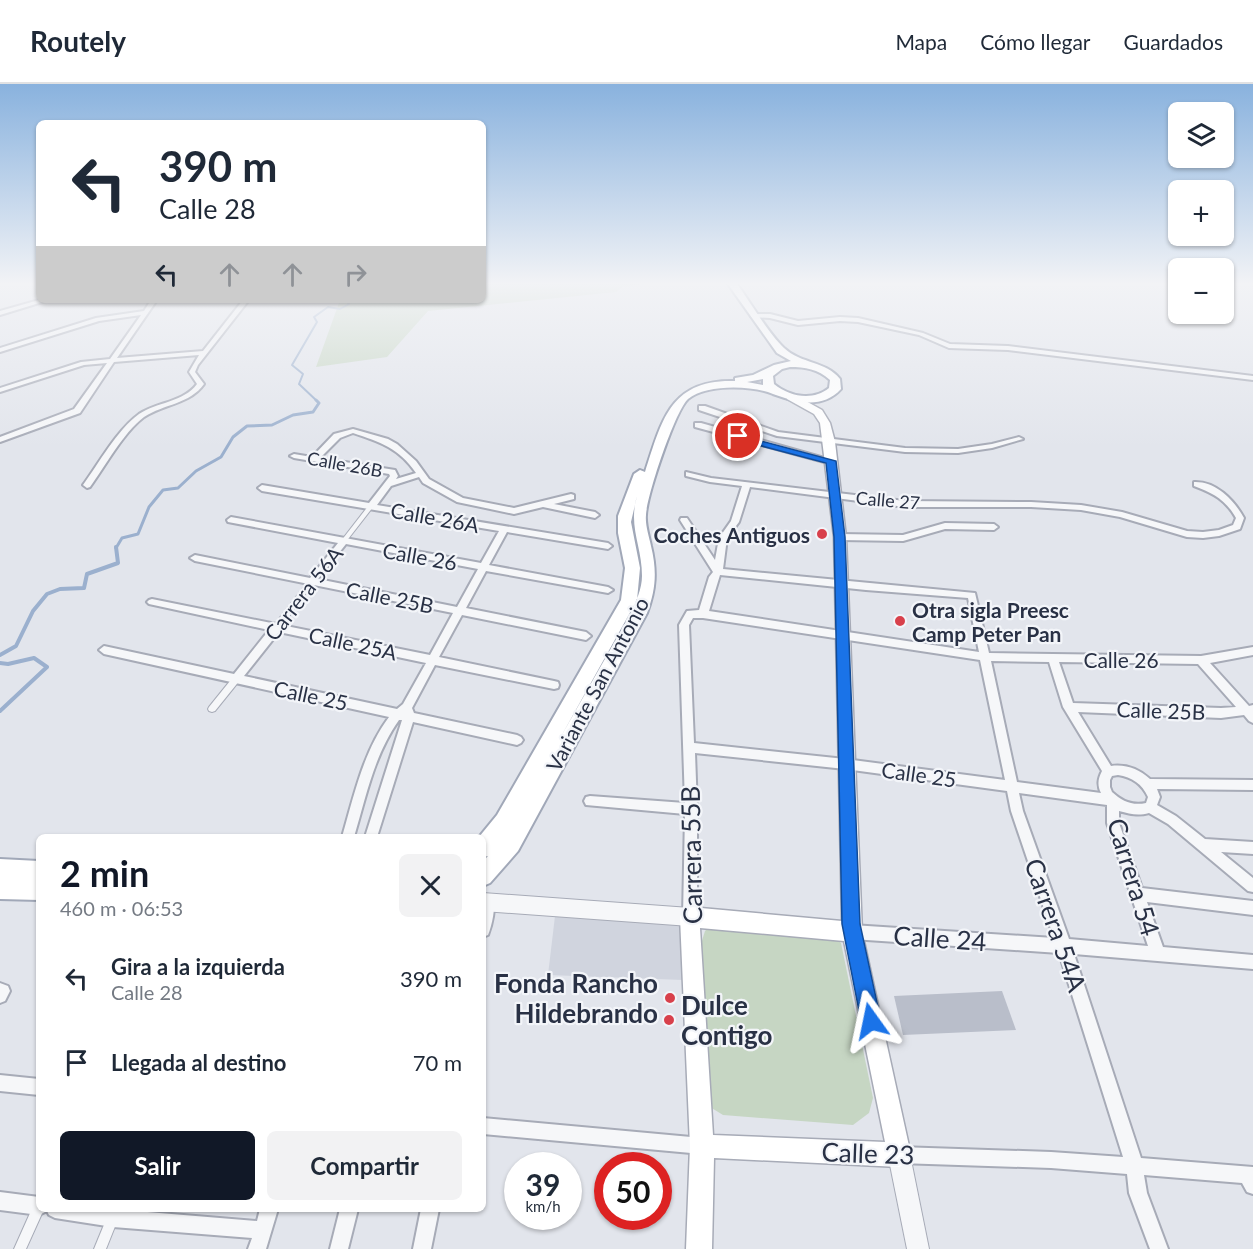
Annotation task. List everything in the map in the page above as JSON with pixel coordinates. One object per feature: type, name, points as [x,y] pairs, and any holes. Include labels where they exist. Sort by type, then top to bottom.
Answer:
[{"type":"main road","points":[[764,338],[776,355],[767,381],[776,391]]},
{"type":"main road","points":[[771,338],[781,351],[824,370],[835,379],[835,389],[825,396],[805,399],[791,397]]},
{"type":"main road","name":"Variante San Antonio","points":[[486,844],[504,821],[629,600],[635,572],[624,524],[625,511],[667,404],[672,397],[691,385],[747,379],[786,365],[806,364]]},
{"type":"main road","name":"Variante San Antonio","points":[[486,873],[511,844],[642,604],[649,578],[638,522],[639,512],[679,402],[699,389],[715,386],[756,386],[791,397]]},
{"type":"main road","points":[[825,396],[822,417],[829,442],[840,537],[845,764],[852,932],[899,1155]]},
{"type":"main road","points":[[791,397],[813,408],[822,417]]},
{"type":"main road","points":[[0,869],[36,871]]},
{"type":"main road","points":[[0,889],[36,890]]},
{"type":"main road","name":"Calle 24","points":[[690,917],[852,932]]},
{"type":"main road","name":"Carrera 55B","points":[[690,917],[702,1146],[699,1249]]},
{"type":"main road","name":"Calle 23","points":[[702,1146],[899,1155]]},
{"type":"street","points":[[0,350],[39,338]]},
{"type":"street","points":[[0,440],[70,415],[80,407],[129,338]]},
{"type":"street","points":[[87,486],[140,417],[191,394],[200,387],[201,384],[192,372],[215,338]]},
{"type":"street","points":[[931,338],[959,348],[984,346],[1008,348],[1253,378]]},
{"type":"street","points":[[0,390],[67,367],[115,359],[203,353]]},
{"type":"street","points":[[702,408],[777,434],[829,442],[930,451],[979,448],[1019,439]]},
{"type":"street","points":[[698,425],[831,461]]},
{"type":"street","points":[[314,459],[337,436],[353,431],[394,446],[408,457],[426,481],[441,492],[460,500],[514,512],[571,496]]},
{"type":"street","name":"Calle 26B","points":[[294,456],[389,471],[394,476]]},
{"type":"street","points":[[388,484],[421,474]]},
{"type":"street","name":"Calle 27","points":[[689,474],[710,480],[887,503],[981,507],[1058,507],[1104,511],[1138,518],[1171,532],[1191,536],[1221,534],[1237,527],[1240,518],[1233,503],[1225,496],[1197,484]]},
{"type":"street","name":"Carrera 56A","points":[[212,709],[394,476]]},
{"type":"street","points":[[703,614],[714,577],[718,572],[723,538],[735,522],[747,484]]},
{"type":"street","name":"Calle 26A","points":[[262,488],[608,546]]},
{"type":"street","points":[[543,504],[546,507],[596,515]]},
{"type":"street","name":"Calle 26","points":[[231,520],[608,590]]},
{"type":"street","points":[[684,520],[718,572]]},
{"type":"street","points":[[840,537],[903,538],[945,526],[994,527]]},
{"type":"street","points":[[349,834],[379,740],[404,712],[435,660],[504,529]]},
{"type":"street","name":"Calle 25B","points":[[195,558],[586,636]]},
{"type":"street","points":[[718,572],[842,584]]},
{"type":"street","name":"Carrera 54A","points":[[842,584],[972,595],[1009,764],[1011,787],[1135,1167],[1138,1194],[1159,1249]]},
{"type":"street","name":"Calle 25A","points":[[152,602],[554,686]]},
{"type":"street","name":"Carrera 55B","points":[[690,917],[691,809],[684,625],[690,614],[703,614]]},
{"type":"street","name":"Calle 26","points":[[703,614],[986,657],[1201,660],[1253,651]]},
{"type":"street","name":"Calle 25","points":[[104,650],[404,712],[517,740]]},
{"type":"street","points":[[1053,659],[1069,707],[1108,771]]},
{"type":"street","points":[[1201,660],[1251,713]]},
{"type":"street","name":"Calle 25B","points":[[1069,707],[1251,713]]},
{"type":"street","points":[[372,834],[404,712]]},
{"type":"street","name":"Calle 25","points":[[689,747],[845,764],[1113,800]]},
{"type":"street","points":[[1125,770],[1148,784],[1154,797],[1150,807],[1145,810],[1129,809],[1113,800],[1103,783],[1108,771],[1125,770]]},
{"type":"street","points":[[1148,784],[1253,785]]},
{"type":"street","name":"Carrera 54","points":[[1113,800],[1113,823],[1158,954]]},
{"type":"street","points":[[590,801],[691,809]]},
{"type":"street","points":[[1150,807],[1172,820],[1253,886]]},
{"type":"street","points":[[1202,845],[1253,848]]},
{"type":"street","points":[[1138,894],[1253,908]]},
{"type":"street","name":"Calle 24","points":[[486,902],[690,917]]},
{"type":"street","name":"Calle 24","points":[[852,932],[1064,946],[1253,962]]},
{"type":"street","points":[[0,1083],[36,1087]]},
{"type":"street","name":"Calle 23","points":[[486,1126],[702,1146]]},
{"type":"street","points":[[899,1155],[918,1249]]},
{"type":"street","name":"Calle 23","points":[[899,1155],[1051,1160],[1251,1178]]},
{"type":"street","points":[[0,1202],[36,1206]]},
{"type":"street","points":[[20,1249],[36,1212]]},
{"type":"street","points":[[84,1212],[263,1230]]},
{"type":"street","points":[[257,1249],[268,1212]]},
{"type":"street","points":[[339,1249],[348,1212]]},
{"type":"street","points":[[422,1249],[429,1212]]},
{"type":"street","points":[[100,1249],[103,1214]]},
{"type":"shaded area","points":[[555,916],[682,923],[683,980],[548,975]]},
{"type":"green space","points":[[326,338],[404,338],[387,357],[316,367]]},
{"type":"green space","points":[[712,924],[831,935],[841,943],[873,1098],[869,1113],[853,1125],[723,1115],[710,1107],[701,944],[705,931]]},
{"type":"building","points":[[1002,991],[1016,1030],[903,1035],[894,996]]},
{"type":"waterway","points":[[307,338],[292,365],[303,374],[299,384],[318,402]]},
{"type":"waterway","points":[[116,548],[122,538],[138,534],[149,507],[163,490],[178,488],[196,471],[221,457],[233,437],[247,426],[272,425],[293,415],[313,412],[318,402]]},
{"type":"waterway","points":[[0,655],[16,646],[33,611],[47,594],[60,589],[84,588],[87,574],[118,563],[116,548]]},
{"type":"waterway","points":[[0,663],[8,664],[34,658],[47,667],[0,711]]},
{"type":"place","name":"Coches Antiguos","points":[[822,534]]},
{"type":"place","name":"Otra sigla Preesc Camp Peter Pan","points":[[900,621]]},
{"type":"place","name":"Fonda Rancho Hildebrando","points":[[670,998]]},
{"type":"place","name":"Dulce Contigo","points":[[669,1020]]},
{"type":"route","points":[[738,436],[831,461],[840,537],[851,924],[871,1021]]}]
